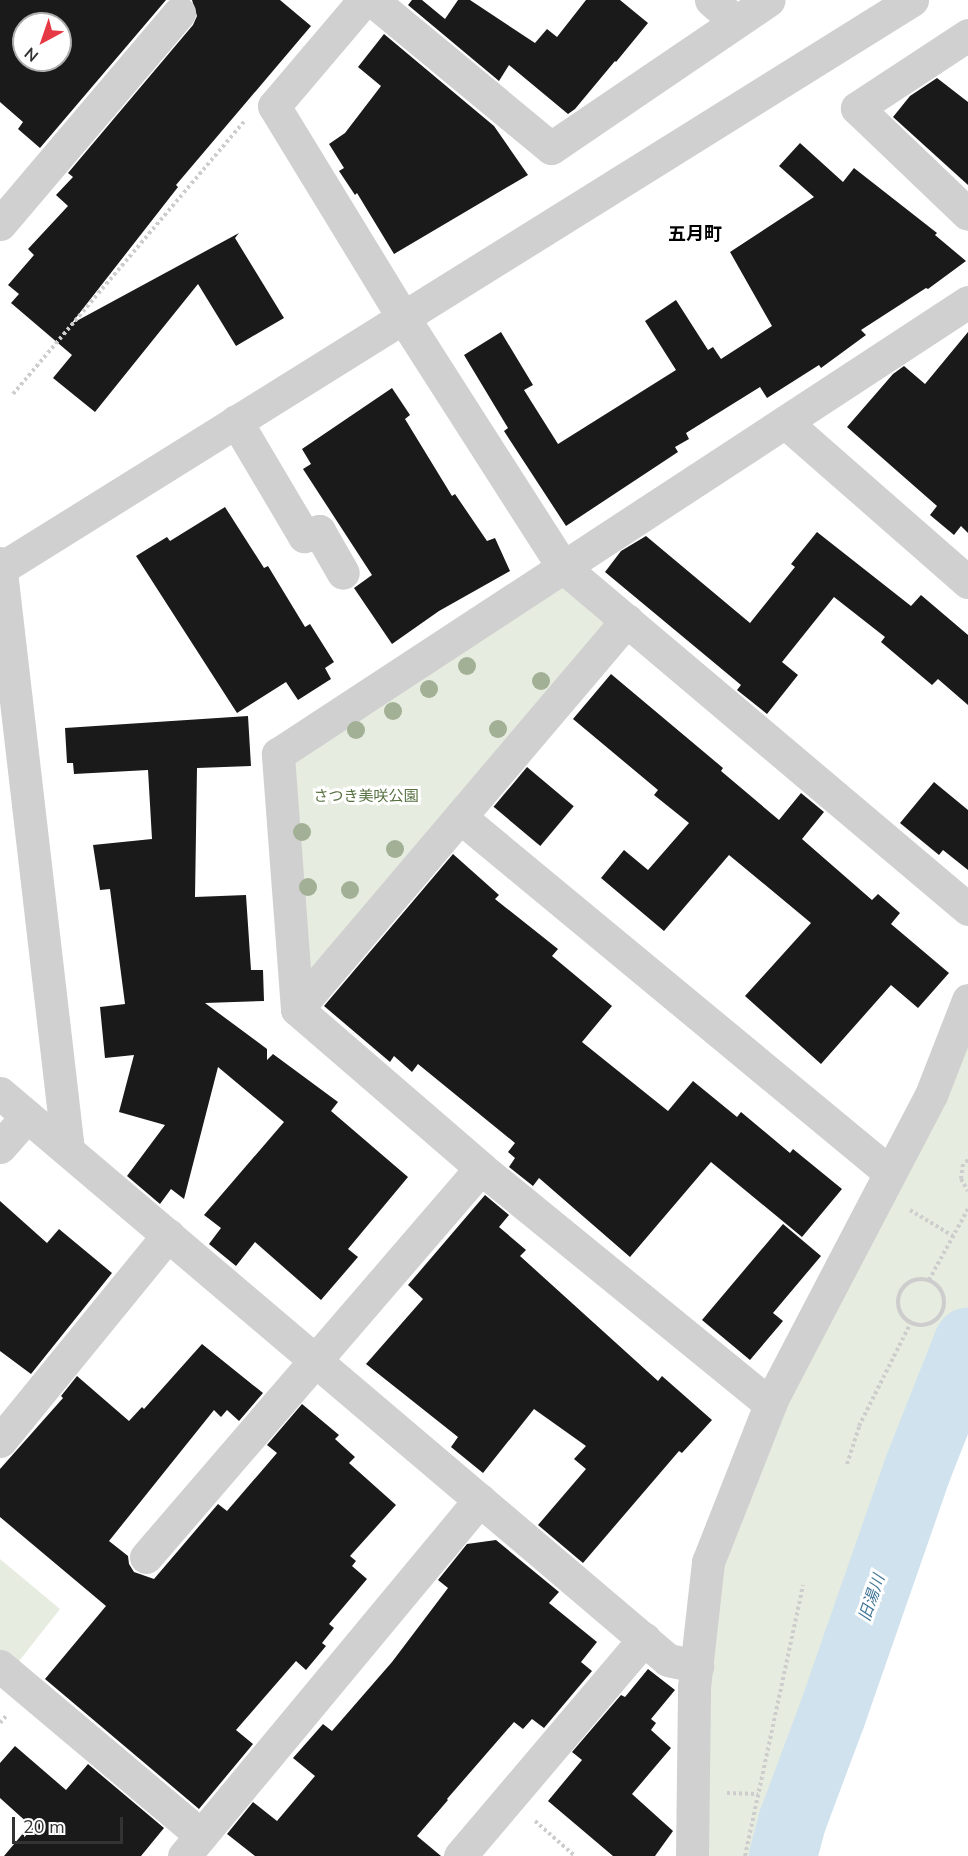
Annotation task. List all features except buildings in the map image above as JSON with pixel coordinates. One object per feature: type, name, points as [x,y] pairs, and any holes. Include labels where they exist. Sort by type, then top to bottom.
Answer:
[{"type":"street","points":[[364,0],[274,106],[403,318],[563,567],[968,909]]},
{"type":"street","points":[[372,0],[551,148],[770,0]]},
{"type":"street","points":[[711,0],[736,22]]},
{"type":"street","points":[[68,1150],[0,567],[912,0]]},
{"type":"street","points":[[0,224],[179,13]]},
{"type":"street","points":[[968,35],[857,108],[968,214]]},
{"type":"street","points":[[770,1404],[481,1168],[297,1009],[278,754],[968,302]]},
{"type":"street","points":[[236,422],[304,536],[319,531],[343,573]]},
{"type":"street","points":[[785,422],[968,582]]},
{"type":"street","points":[[297,1009],[627,620]]},
{"type":"street","points":[[460,817],[885,1182]]},
{"type":"street","points":[[692,1856],[697,1666],[708,1562],[770,1404],[931,1095],[968,1000]]},
{"type":"street","points":[[0,1093],[668,1660],[697,1666]]},
{"type":"street","points":[[0,1147],[27,1116]]},
{"type":"street","points":[[146,1557],[314,1359],[481,1168]]},
{"type":"street","points":[[0,1440],[168,1235]]},
{"type":"street","points":[[0,1666],[192,1846],[480,1500]]},
{"type":"street","points":[[460,1856],[644,1639]]},
{"type":"path","points":[[13,394],[249,115],[274,106]]},
{"type":"path","points":[[968,1160],[963,1164],[961,1179],[968,1191]]},
{"type":"path","points":[[885,1182],[953,1236]]},
{"type":"path","points":[[929,1280],[968,1209]]},
{"type":"path","points":[[911,1280],[929,1280],[937,1284],[945,1297],[944,1310],[937,1320],[927,1325],[911,1322],[903,1316],[898,1305],[900,1291],[911,1280]]},
{"type":"path","points":[[847,1464],[859,1426],[911,1322]]},
{"type":"path","points":[[746,1856],[803,1585]]},
{"type":"path","points":[[508,1799],[575,1856]]},
{"type":"green space","name":"さつき美咲公園","points":[[561,580],[613,622],[305,984],[288,759]]},
{"type":"green space","points":[[968,1031],[968,1322],[957,1344],[877,1561],[774,1856],[702,1856],[716,1565],[782,1405]]},
{"type":"green space","points":[[0,1559],[60,1609],[16,1665],[0,1651]]},
{"type":"waterway","name":"旧湯川","points":[[783,1856],[792,1822],[832,1715],[918,1468],[968,1342]]},
{"type":"district","name":"五月町","points":[[695,234]]}]
